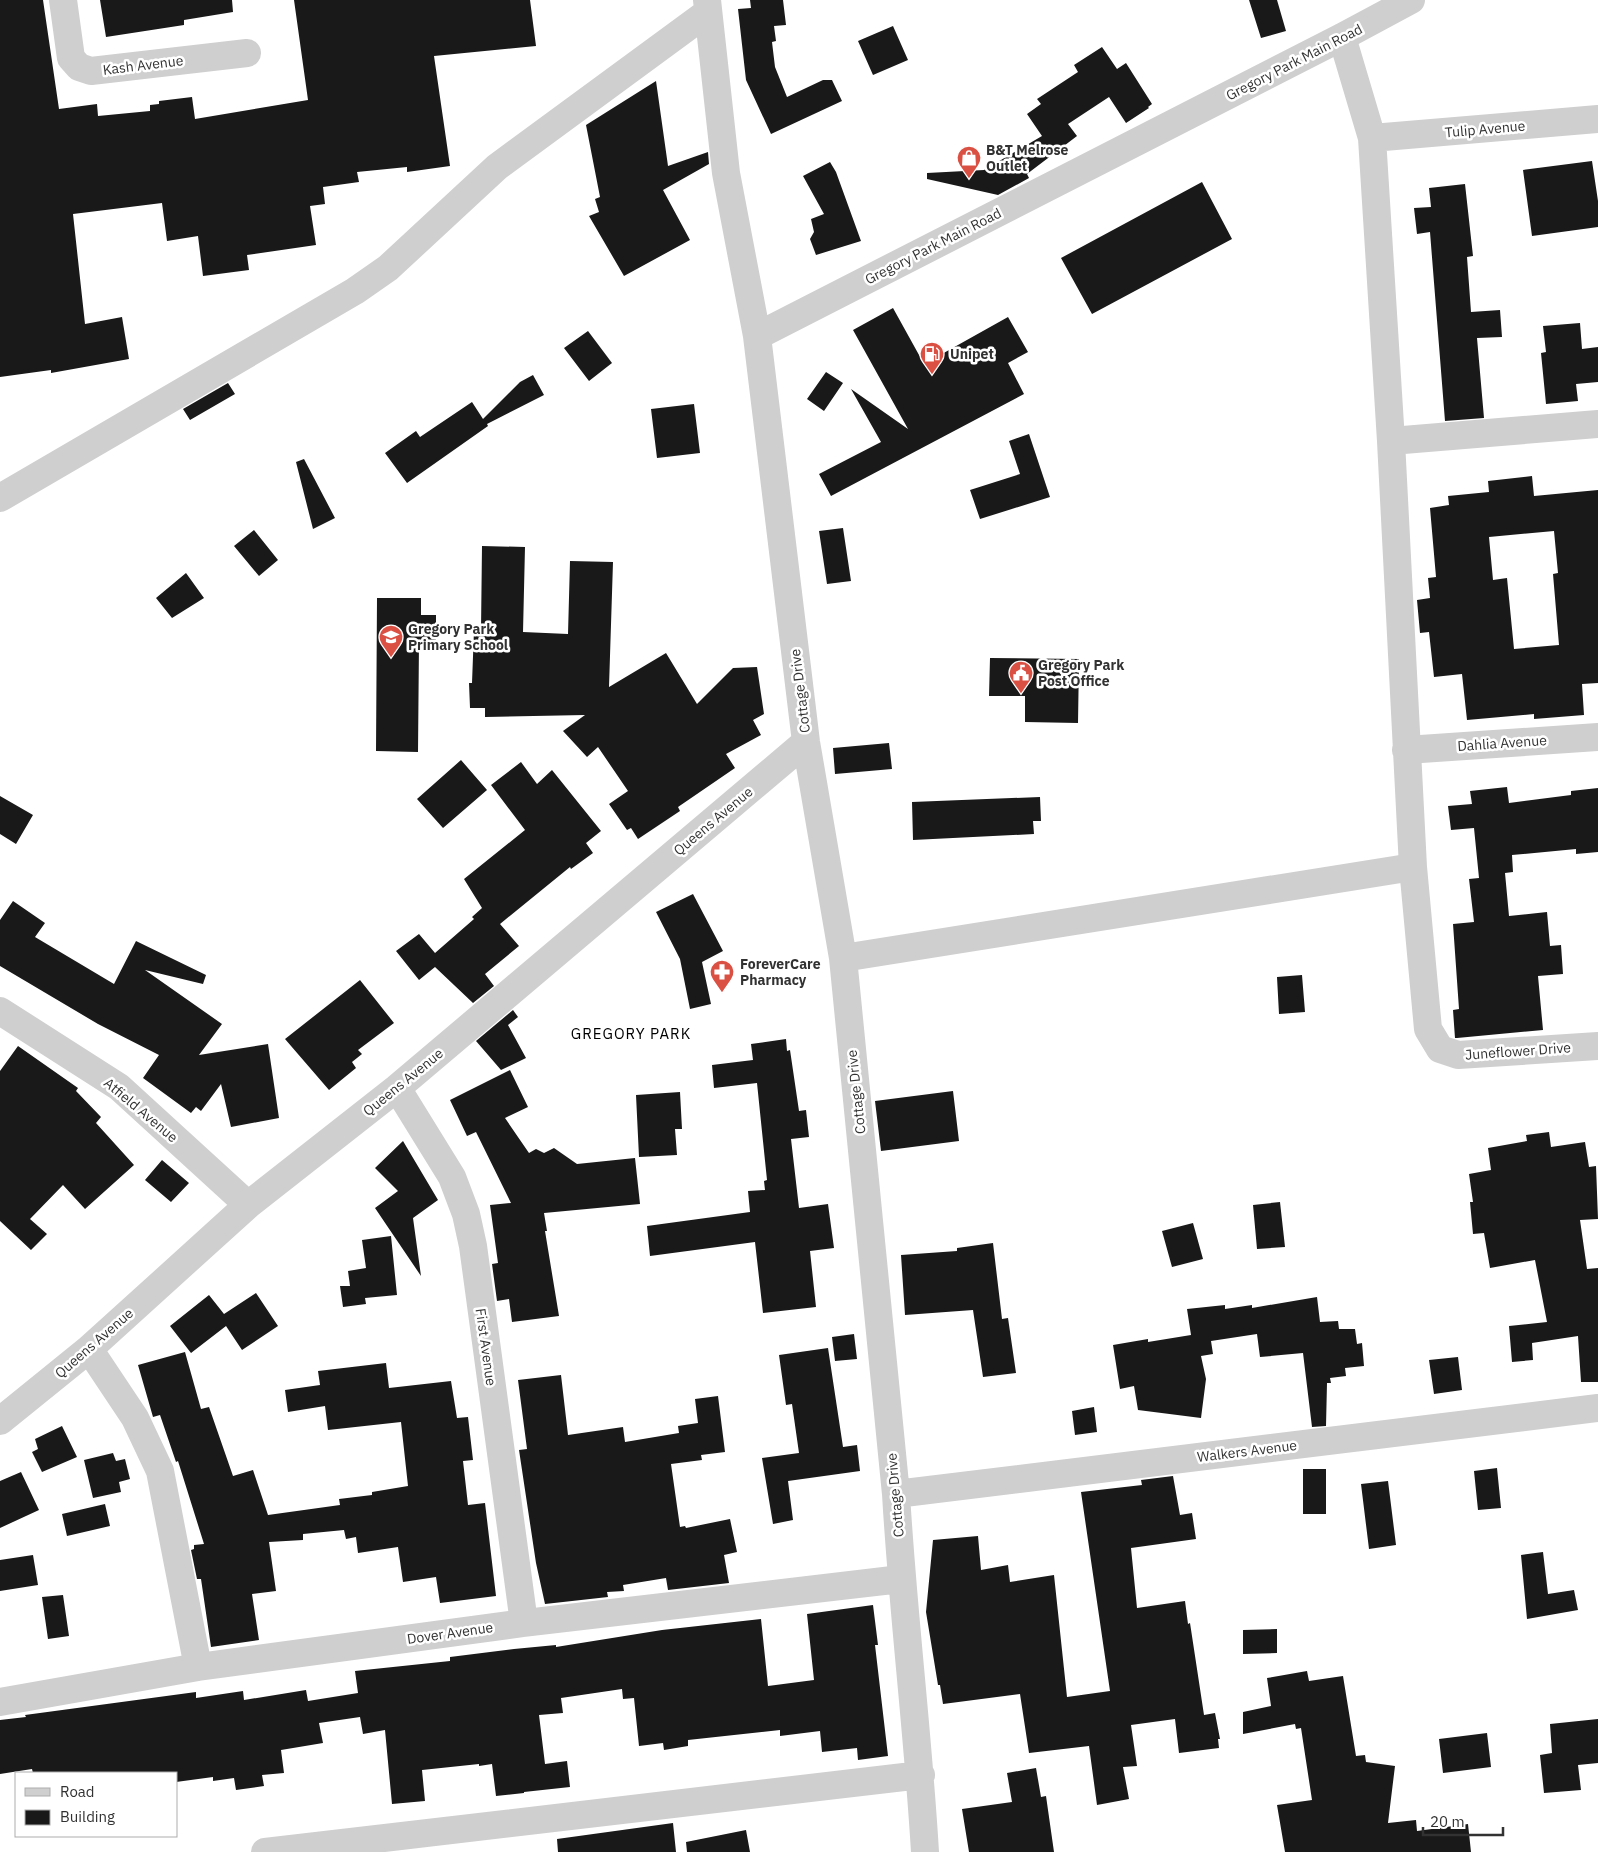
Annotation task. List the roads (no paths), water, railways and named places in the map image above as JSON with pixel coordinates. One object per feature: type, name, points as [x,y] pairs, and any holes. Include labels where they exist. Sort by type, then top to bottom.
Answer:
[{"type":"street","name":"Kash Avenue","points":[[64,0],[71,58],[79,67],[91,71],[247,53]]},
{"type":"street","name":"Gregory Park Main Road","points":[[757,336],[1411,0]]},
{"type":"street","points":[[707,6],[726,173],[757,336]]},
{"type":"street","points":[[0,498],[372,280],[414,245],[497,167],[707,6]]},
{"type":"street","points":[[843,958],[1413,867],[1391,442],[1372,138],[1342,37]]},
{"type":"street","name":"Tulip Avenue","points":[[1372,138],[1598,119]]},
{"type":"street","name":"Cottage Drive","points":[[757,336],[806,742],[843,958],[896,1494],[901,1579],[921,1775],[925,1852]]},
{"type":"street","points":[[1391,442],[1598,424]]},
{"type":"street","name":"Dahlia Avenue","points":[[1406,750],[1598,737]]},
{"type":"street","name":"Queens Avenue","points":[[0,1421],[89,1349],[248,1205],[397,1088],[806,742]]},
{"type":"street","name":"Juneflower Drive","points":[[1413,867],[1428,1029],[1440,1049],[1458,1055],[1598,1046]]},
{"type":"street","name":"Atfield Avenue","points":[[0,1011],[119,1087],[248,1205]]},
{"type":"street","name":"First Avenue","points":[[397,1088],[452,1176],[466,1214],[473,1246],[524,1623]]},
{"type":"street","points":[[89,1349],[135,1418],[160,1471],[198,1666]]},
{"type":"street","name":"Walkers Avenue","points":[[896,1494],[1598,1408]]},
{"type":"street","name":"Dover Avenue","points":[[0,1702],[198,1666],[524,1623],[901,1579]]},
{"type":"street","points":[[265,1852],[921,1775]]},
{"type":"place","name":"B&T Melrose Outlet","points":[[969,179]]},
{"type":"place","name":"Unipet","points":[[932,375]]},
{"type":"place","name":"Gregory Park Primary School","points":[[391,658]]},
{"type":"place","name":"Gregory Park Post Office","points":[[1021,694]]},
{"type":"place","name":"ForeverCare Pharmacy","points":[[722,993]]},
{"type":"district","name":"GREGORY PARK","points":[[631,1033]]}]
